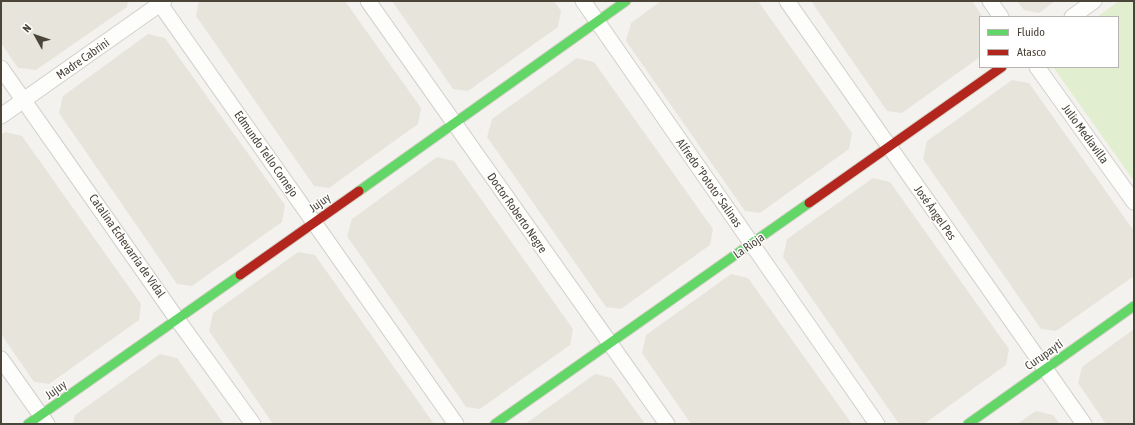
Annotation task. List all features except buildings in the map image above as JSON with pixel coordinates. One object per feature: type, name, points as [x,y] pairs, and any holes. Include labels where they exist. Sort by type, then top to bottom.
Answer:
[{"type":"street","name":"Doctor Roberto Negre","points":[[368,1],[667,424]]},
{"type":"street","name":"Alfredo \"Pototo\" Salinas","points":[[583,1],[877,424]]},
{"type":"street","name":"Jujuy","points":[[28,424],[44,420],[177,319],[626,1]]},
{"type":"street","name":"José Ángel Pes","points":[[787,1],[1084,424]]},
{"type":"street","points":[[990,1],[1000,16]]},
{"type":"street","points":[[1073,16],[1094,1]]},
{"type":"street","name":"Madre Cabrini","points":[[1,116],[161,2]]},
{"type":"street","name":"Edmundo Tello Cornejo","points":[[161,2],[456,424]]},
{"type":"street","name":"Catalina Echevarría de Vidal","points":[[1,68],[177,319],[253,424]]},
{"type":"street","name":"La Rioja","points":[[495,424],[1001,68]]},
{"type":"street","name":"Julio Mediavilla","points":[[1037,68],[1134,202]]},
{"type":"street","name":"Curupaytí","points":[[968,424],[1134,306]]},
{"type":"street","points":[[1,359],[44,420]]},
{"type":"shaded area","points":[[1,1],[128,1],[127,7],[36,70],[18,68],[1,43]]},
{"type":"shaded area","points":[[199,1],[345,1],[421,108],[418,124],[329,188],[314,186],[196,16]]},
{"type":"shaded area","points":[[392,1],[554,1],[561,11],[558,27],[468,91],[453,89]]},
{"type":"shaded area","points":[[661,1],[758,1],[852,133],[849,149],[760,213],[745,211],[626,41],[631,23]]},
{"type":"shaded area","points":[[811,1],[972,1],[982,16],[979,16],[979,58],[902,113],[887,111]]},
{"type":"shaded area","points":[[1017,1],[1055,1],[1039,13],[1024,10]]},
{"type":"shaded area","points":[[148,34],[165,38],[285,205],[282,222],[192,286],[177,284],[59,113],[63,96]]},
{"type":"shaded area","points":[[577,58],[594,62],[713,229],[710,245],[621,309],[606,307],[487,137],[492,119]]},
{"type":"shaded area","points":[[1012,80],[1029,83],[1134,231],[1134,276],[1056,331],[1041,329],[923,159],[927,141]]},
{"type":"shaded area","points":[[5,132],[22,136],[141,304],[139,320],[49,384],[34,382],[1,334],[1,135]]},
{"type":"shaded area","points":[[437,157],[454,161],[573,329],[570,345],[480,409],[466,407],[347,236],[352,219]]},
{"type":"shaded area","points":[[873,178],[890,182],[1009,349],[1006,365],[924,424],[899,424],[783,257],[787,239]]},
{"type":"shaded area","points":[[298,252],[315,255],[434,424],[273,424],[209,331],[213,313]]},
{"type":"shaded area","points":[[731,274],[748,278],[852,424],[691,424],[642,353],[646,335]]},
{"type":"shaded area","points":[[1134,329],[1134,424],[1106,424],[1078,383],[1082,367]]},
{"type":"shaded area","points":[[160,354],[177,358],[224,424],[73,424],[75,415]]},
{"type":"shaded area","points":[[595,374],[612,378],[645,424],[525,424]]},
{"type":"shaded area","points":[[1036,411],[1053,415],[1060,424],[1017,424]]},
{"type":"green space","points":[[1119,1],[1134,1],[1134,181],[1054,68],[1119,68],[1119,16],[1098,16]]},
{"type":"traffic: fast","points":[[359,191],[626,1]]},
{"type":"traffic: fast","points":[[495,424],[809,203]]},
{"type":"traffic: fast","points":[[28,424],[240,275]]},
{"type":"traffic: fast","points":[[968,424],[1134,306]]},
{"type":"traffic: jam","points":[[809,203],[1001,68]]},
{"type":"traffic: jam","points":[[240,275],[359,191]]}]
